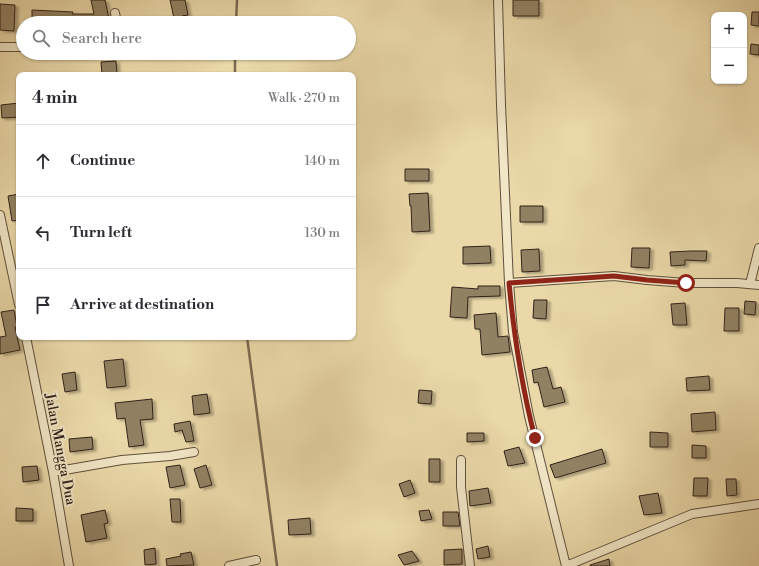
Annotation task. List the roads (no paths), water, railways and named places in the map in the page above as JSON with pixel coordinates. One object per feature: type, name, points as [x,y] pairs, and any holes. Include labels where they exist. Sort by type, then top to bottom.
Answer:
[{"type":"street","points":[[498,0],[500,106],[513,332],[529,416],[566,566],[692,514],[759,504]]},
{"type":"street","points":[[0,47],[16,47]]},
{"type":"street","points":[[0,215],[16,291]]},
{"type":"street","points":[[750,284],[759,248]]},
{"type":"street","points":[[509,283],[614,276],[686,283],[759,285]]},
{"type":"street","name":"Jalan Mangga Dua","points":[[27,340],[53,472],[69,566]]},
{"type":"street","points":[[53,472],[122,460],[170,456],[194,452]]},
{"type":"street","points":[[461,460],[461,487],[470,566]]},
{"type":"street","points":[[229,566],[256,560]]},
{"type":"waterway","points":[[236,16],[237,0]]},
{"type":"waterway","points":[[235,60],[235,72]]},
{"type":"waterway","points":[[247,340],[277,566]]}]
